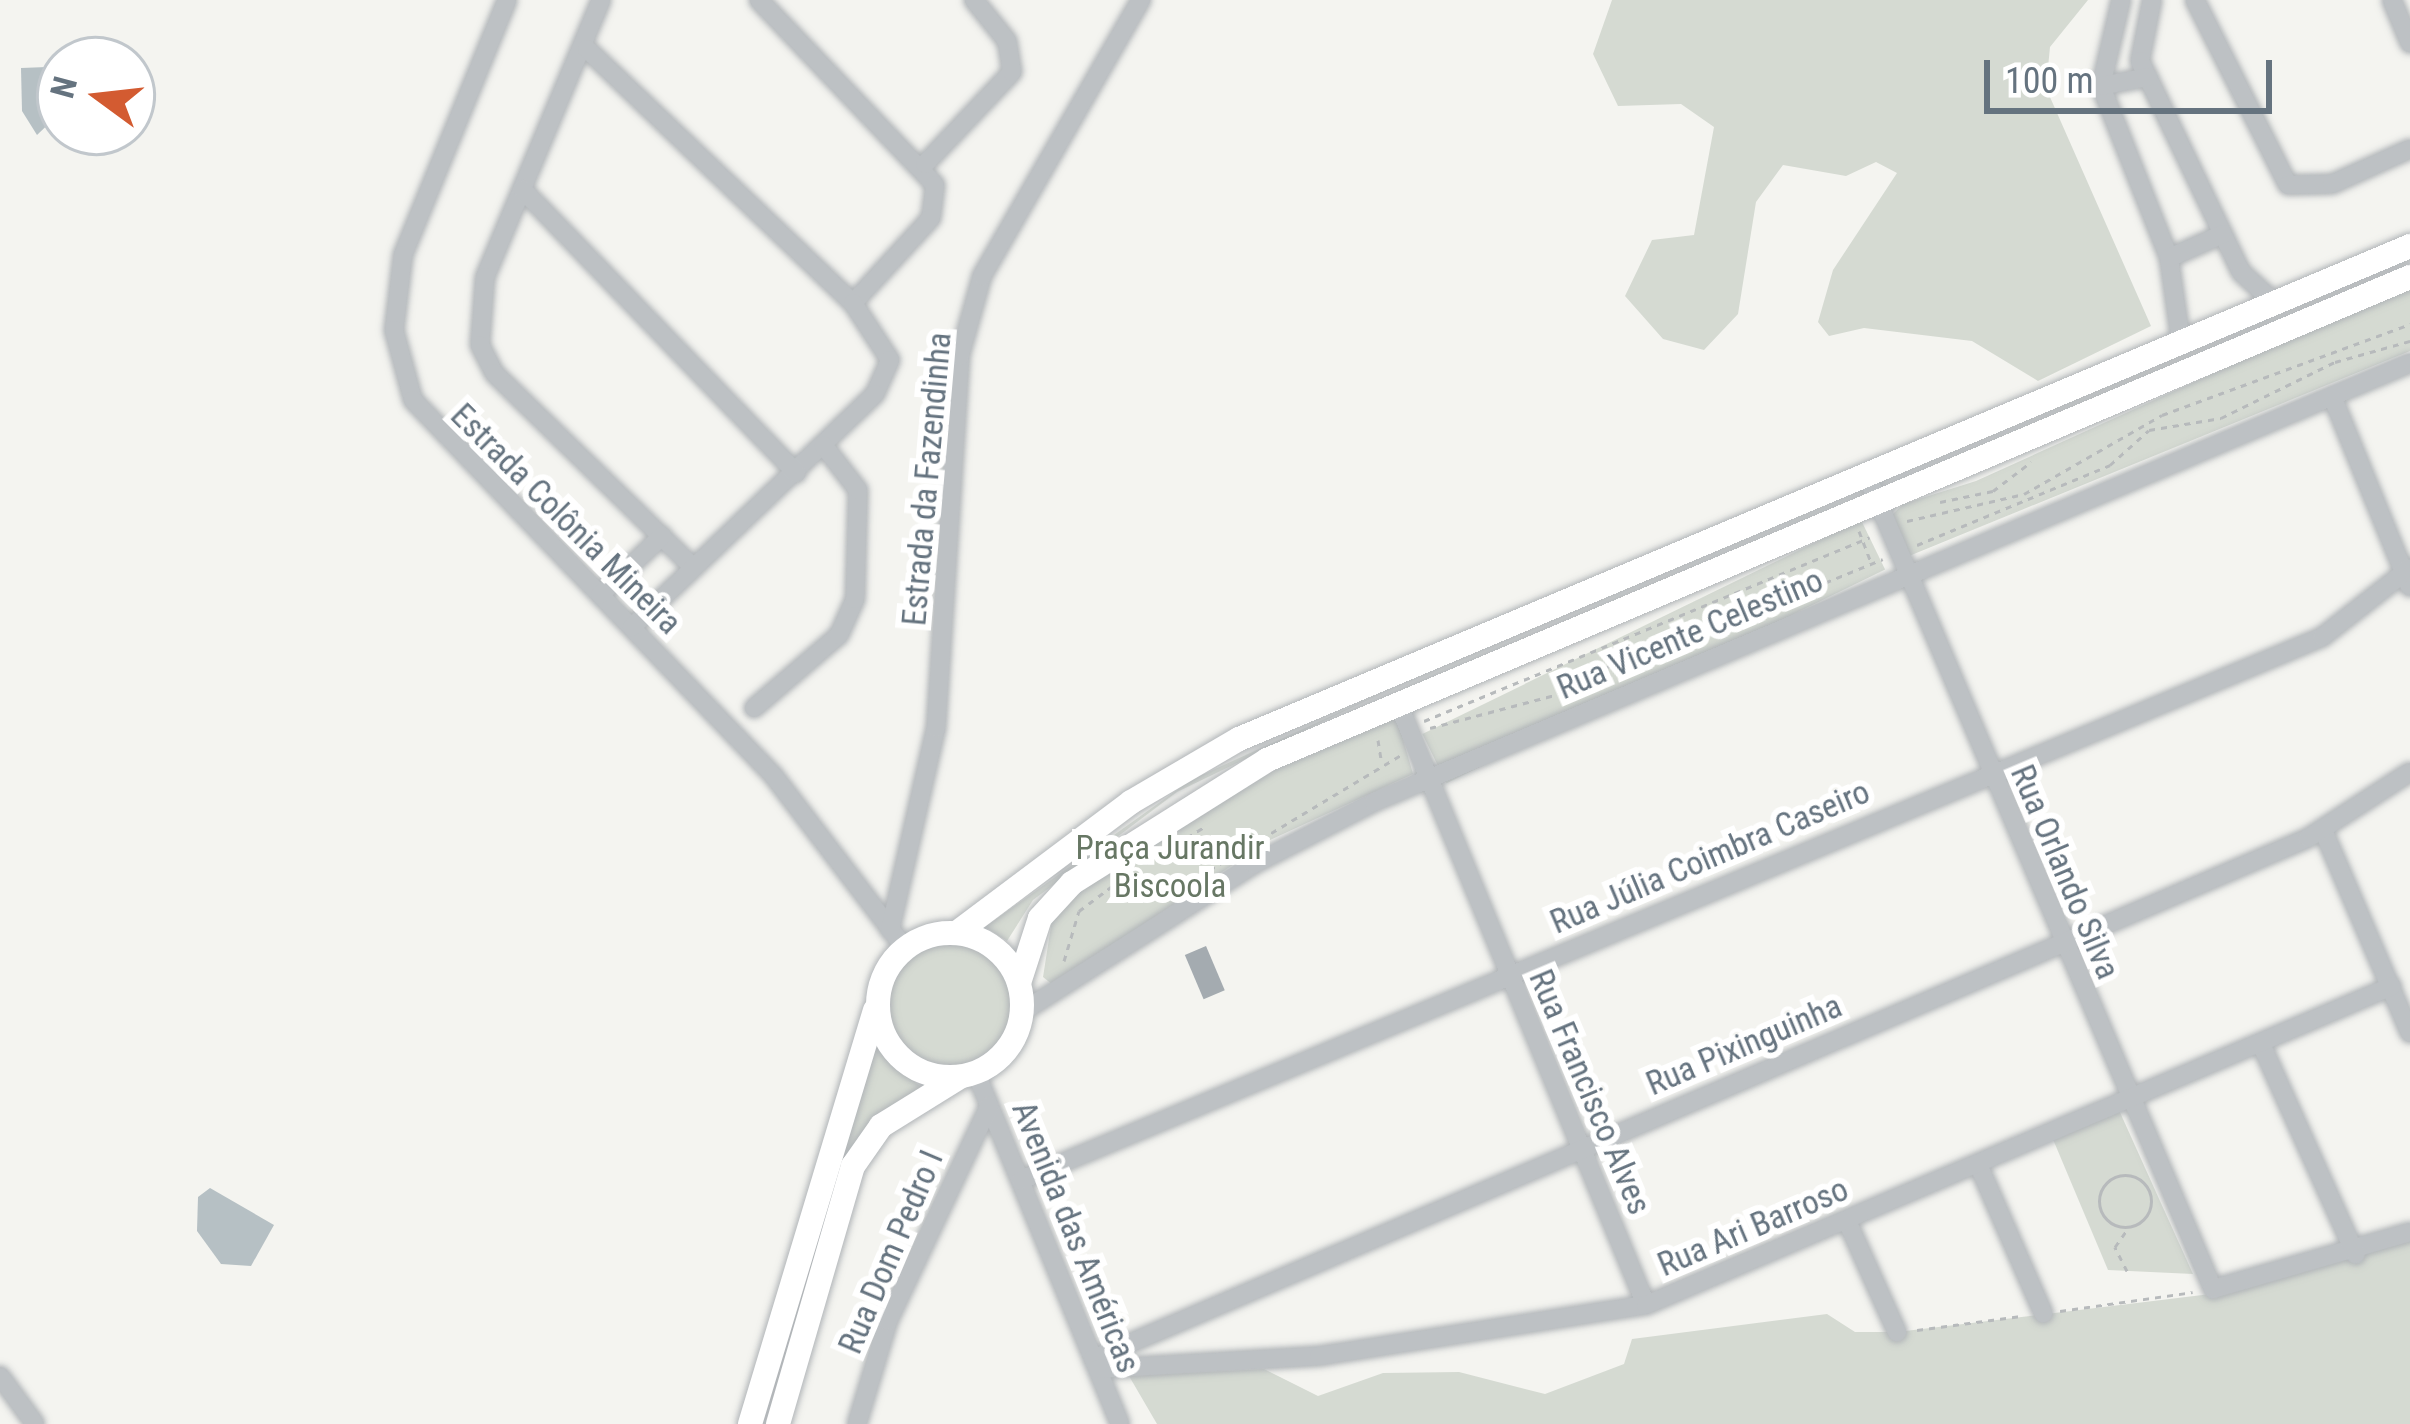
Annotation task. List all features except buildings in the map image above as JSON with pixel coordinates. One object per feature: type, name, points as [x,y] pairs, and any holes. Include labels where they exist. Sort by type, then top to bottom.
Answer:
[{"type":"main road","points":[[1019,983],[1054,899],[1129,839],[1267,760],[1392,714],[2181,342],[2410,247]]},
{"type":"main road","points":[[750,1424],[898,939],[958,932],[1220,748],[2410,277]]},
{"type":"main road","points":[[778,1424],[853,1166],[892,1117],[1007,1049],[1022,1012],[1019,983],[996,949],[958,932]]},
{"type":"main road","points":[[878,997],[899,1057],[968,1075]]},
{"type":"street","name":"Estrada Colônia Mineira","points":[[506,0],[403,255],[397,351],[430,430],[632,627],[773,776],[898,939]]},
{"type":"street","points":[[601,0],[587,49],[485,277],[479,345],[693,567]]},
{"type":"street","points":[[758,0],[925,164],[938,196],[931,218],[853,303]]},
{"type":"street","name":"Estrada da Fazendinha","points":[[898,939],[937,728],[960,355],[982,276],[1141,0]]},
{"type":"street","points":[[2121,0],[2102,86],[2169,258],[2181,342]]},
{"type":"street","points":[[2152,0],[2138,44],[2147,77],[2223,234],[2276,303]]},
{"type":"street","points":[[2195,0],[2276,175],[2299,189],[2410,149]]},
{"type":"street","points":[[2392,0],[2410,43]]},
{"type":"street","points":[[925,164],[1012,72],[1007,41],[981,2]]},
{"type":"street","points":[[587,49],[853,303],[890,360],[824,446],[632,627]]},
{"type":"street","points":[[2102,86],[2147,77]]},
{"type":"street","points":[[522,189],[796,472]]},
{"type":"street","points":[[2169,258],[2223,234]]},
{"type":"street","name":"Rua Vicente Celestino","points":[[1022,1012],[1254,864],[1428,779],[2410,363]]},
{"type":"street","points":[[2332,396],[2408,575]]},
{"type":"street","points":[[754,708],[838,634],[855,599],[857,490],[824,446]]},
{"type":"street","name":"Rua Orlando Silva","points":[[1872,487],[2127,1100],[2213,1289],[2356,1255]]},
{"type":"street","points":[[600,596],[662,536]]},
{"type":"street","name":"Rua Júlia Coimbra Caseiro","points":[[1021,1180],[1990,770],[2322,637],[2408,575]]},
{"type":"street","name":"Rua Francisco Alves","points":[[1392,714],[1428,779],[1646,1305]]},
{"type":"street","name":"Rua Pixinguinha","points":[[1095,1364],[1581,1147],[2323,830],[2410,772]]},
{"type":"street","points":[[2323,830],[2410,1033]]},
{"type":"street","name":"Rua Ari Barroso","points":[[1095,1364],[1319,1357],[1646,1305],[2392,986]]},
{"type":"street","points":[[2261,1044],[2356,1255],[2410,1232]]},
{"type":"street","name":"Avenida das Américas","points":[[968,1075],[988,1106],[1021,1180],[1120,1424]]},
{"type":"street","name":"Rua Dom Pedro I","points":[[857,1424],[894,1304],[988,1106]]},
{"type":"street","points":[[1978,1165],[2043,1313]]},
{"type":"street","points":[[1847,1221],[1897,1332]]},
{"type":"street","points":[[0,1376],[34,1424]]},
{"type":"path","points":[[1895,527],[2031,493],[2162,415],[2410,324]]},
{"type":"path","points":[[1904,550],[2031,493],[2110,465],[2149,430],[2221,418],[2335,362],[2410,340]]},
{"type":"path","points":[[2011,483],[2031,493]]},
{"type":"path","points":[[1411,727],[1876,535]]},
{"type":"path","points":[[1414,735],[1566,692],[1661,635],[1691,637],[1885,559]]},
{"type":"path","points":[[1436,702],[1450,727]]},
{"type":"path","points":[[1381,762],[1371,731],[1392,714]]},
{"type":"path","points":[[1144,913],[1381,762],[1408,753]]},
{"type":"path","points":[[1082,958],[1070,966],[1062,956],[1079,911],[1209,823]]},
{"type":"path","points":[[2127,1271],[2115,1247],[2129,1227],[2150,1197],[2119,1175],[2100,1193],[2101,1210],[2129,1227]]},
{"type":"green space","points":[[1612,0],[2088,0],[2050,47],[2046,88],[2151,326],[2038,381],[1972,341],[1864,328],[1829,336],[1818,322],[1833,270],[1897,173],[1876,162],[1846,176],[1783,165],[1756,202],[1738,314],[1704,350],[1663,339],[1625,296],[1652,240],[1694,235],[1714,127],[1681,104],[1618,106],[1593,54]]},
{"type":"green space","points":[[2410,284],[2410,351],[1909,556],[1892,515],[1903,504],[1976,481]]},
{"type":"green space","points":[[1861,520],[1885,569],[1446,783],[1422,734]]},
{"type":"green space","points":[[1388,690],[1177,792],[1033,900],[1007,941],[985,927],[1191,780]]},
{"type":"green space","name":"Praça Jurandir Biscoola","points":[[1397,718],[1413,774],[1270,840],[1053,985],[1043,977],[1052,920],[1086,885],[1242,784]]},
{"type":"green space","points":[[950,943],[974,948],[994,962],[1008,982],[1013,1006],[1008,1030],[994,1050],[974,1064],[950,1069],[926,1064],[906,1050],[892,1030],[887,1006],[892,982],[906,962],[926,948]]},
{"type":"green space","points":[[875,1047],[922,1088],[847,1158],[763,1424]]},
{"type":"green space","points":[[2118,1108],[2193,1274],[2108,1270],[2052,1137]]},
{"type":"green space","points":[[2410,1236],[2410,1424],[1157,1424],[1129,1376],[1264,1369],[1318,1396],[1383,1373],[1459,1372],[1545,1394],[1624,1364],[1632,1339],[1827,1314],[1855,1332],[1897,1332],[2227,1292]]},
{"type":"shaded area","points":[[36,67],[36,133],[22,111],[21,68]]},
{"type":"shaded area","points":[[210,1188],[274,1225],[251,1266],[221,1264],[197,1231],[198,1197]]}]
